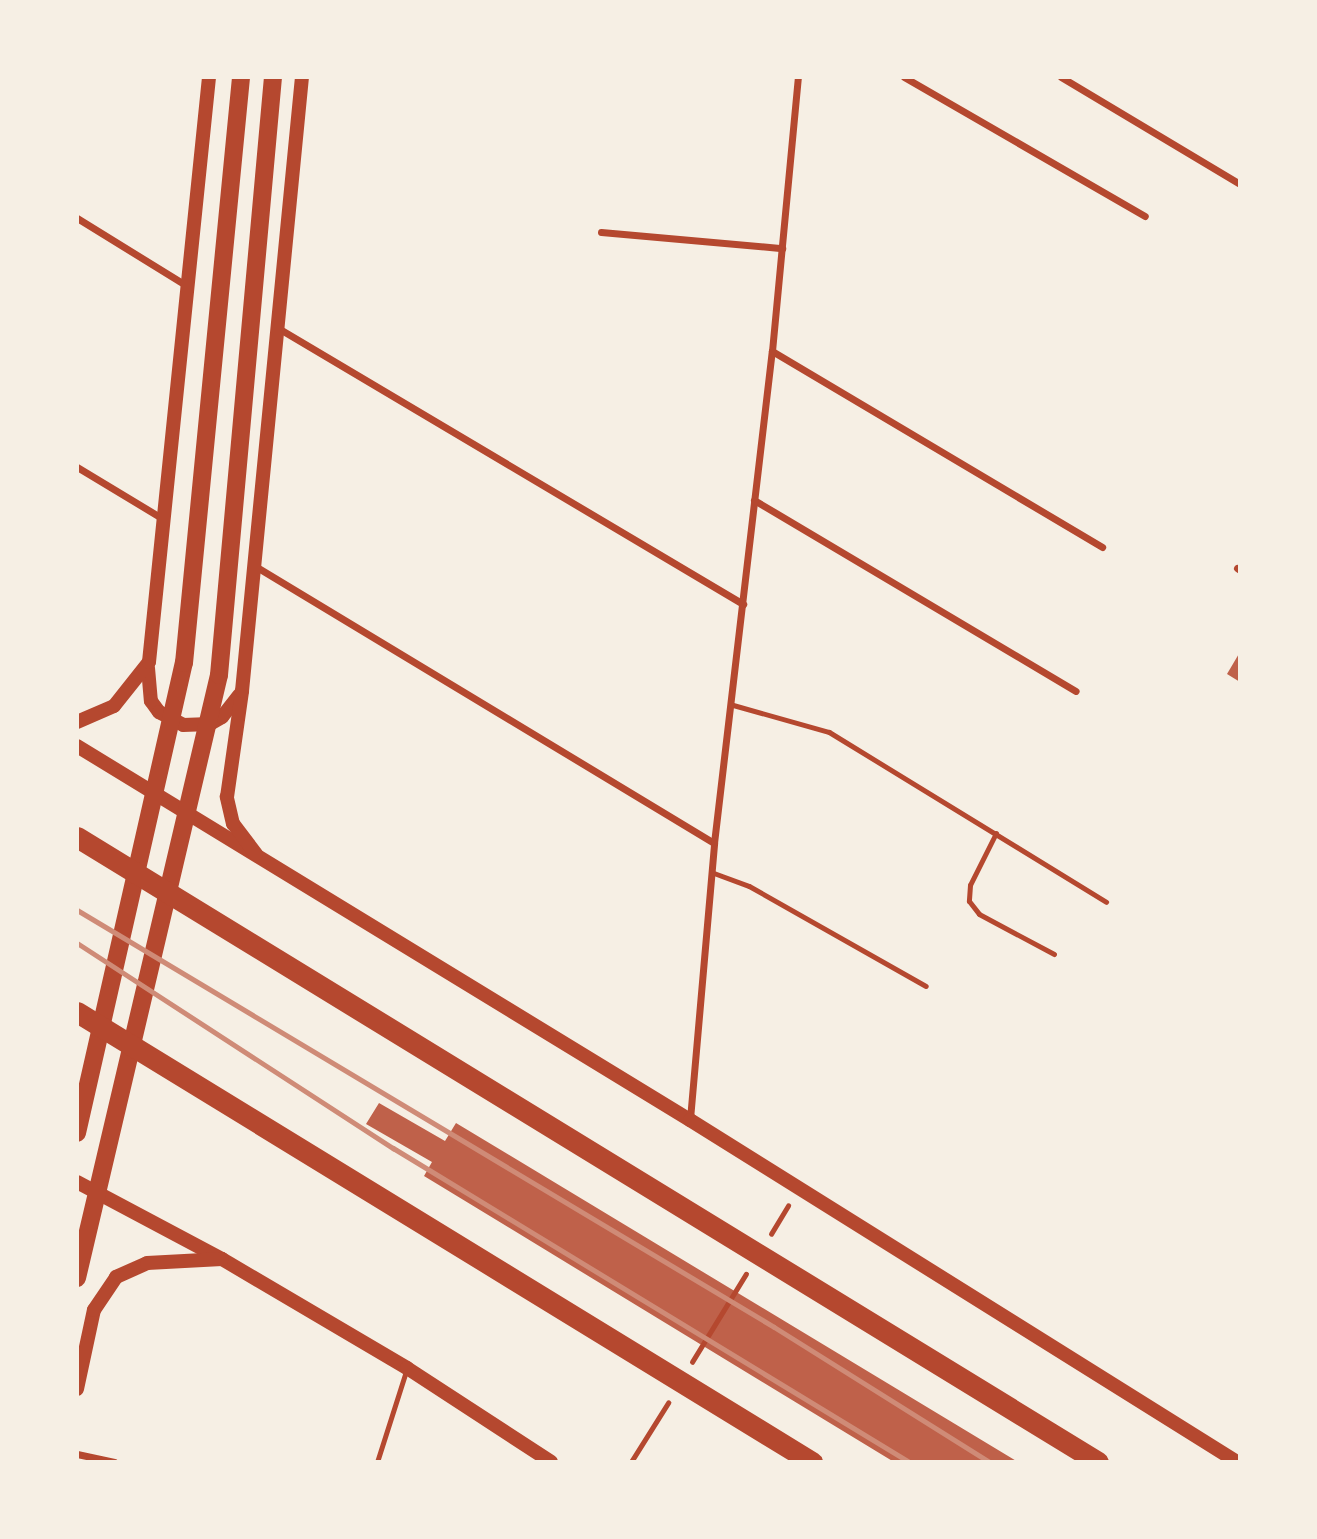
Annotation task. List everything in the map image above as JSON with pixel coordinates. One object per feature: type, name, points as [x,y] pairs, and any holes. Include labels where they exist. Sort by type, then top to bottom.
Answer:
[{"type":"highway","points":[[77,838],[1098,1462]]},
{"type":"highway","points":[[77,1012],[812,1462]]},
{"type":"main road","points":[[209,77],[190,288],[147,688],[151,701],[159,712],[183,725],[210,724],[222,717],[242,691]]},
{"type":"main road","points":[[77,1133],[184,663],[241,77]]},
{"type":"main road","points":[[77,1278],[219,675],[273,77]]},
{"type":"main road","points":[[267,866],[233,824],[227,797],[242,691],[302,77]]},
{"type":"main road","points":[[77,722],[114,706],[149,662]]},
{"type":"main road","points":[[77,747],[267,866],[690,1120],[1237,1462]]},
{"type":"main road","points":[[77,1182],[222,1259],[407,1368],[551,1462]]},
{"type":"main road","points":[[77,1389],[94,1310],[116,1276],[147,1263],[222,1259]]},
{"type":"street","points":[[690,1120],[711,872],[733,705],[772,351],[798,77]]},
{"type":"street","points":[[904,77],[1145,216]]},
{"type":"street","points":[[1061,77],[1240,184]]},
{"type":"street","points":[[77,218],[190,288]]},
{"type":"street","points":[[601,232],[782,248]]},
{"type":"street","points":[[278,328],[743,604]]},
{"type":"street","points":[[772,351],[1102,547]]},
{"type":"street","points":[[77,467],[166,520]]},
{"type":"street","points":[[754,500],[1076,691]]},
{"type":"street","points":[[254,565],[714,844]]},
{"type":"street","points":[[77,1454],[114,1462]]},
{"type":"lane","points":[[733,705],[829,732],[1106,902]]},
{"type":"lane","points":[[996,833],[970,885],[968,901],[979,914],[1054,954]]},
{"type":"lane","points":[[711,872],[749,886],[926,986]]},
{"type":"lane","points":[[377,1462],[407,1368]]},
{"type":"path","points":[[766,1241],[795,1195]]},
{"type":"path","points":[[688,1369],[752,1265]]},
{"type":"path","points":[[632,1462],[674,1392]]},
{"type":"building","points":[[1240,652],[1240,682],[1227,674]]},
{"type":"building","points":[[379,1103],[445,1141],[456,1123],[1018,1462],[894,1462],[424,1176],[432,1162],[366,1124]]},
{"type":"railway","points":[[77,910],[774,1327],[989,1462]]},
{"type":"railway","points":[[77,943],[393,1148],[909,1462]]}]
